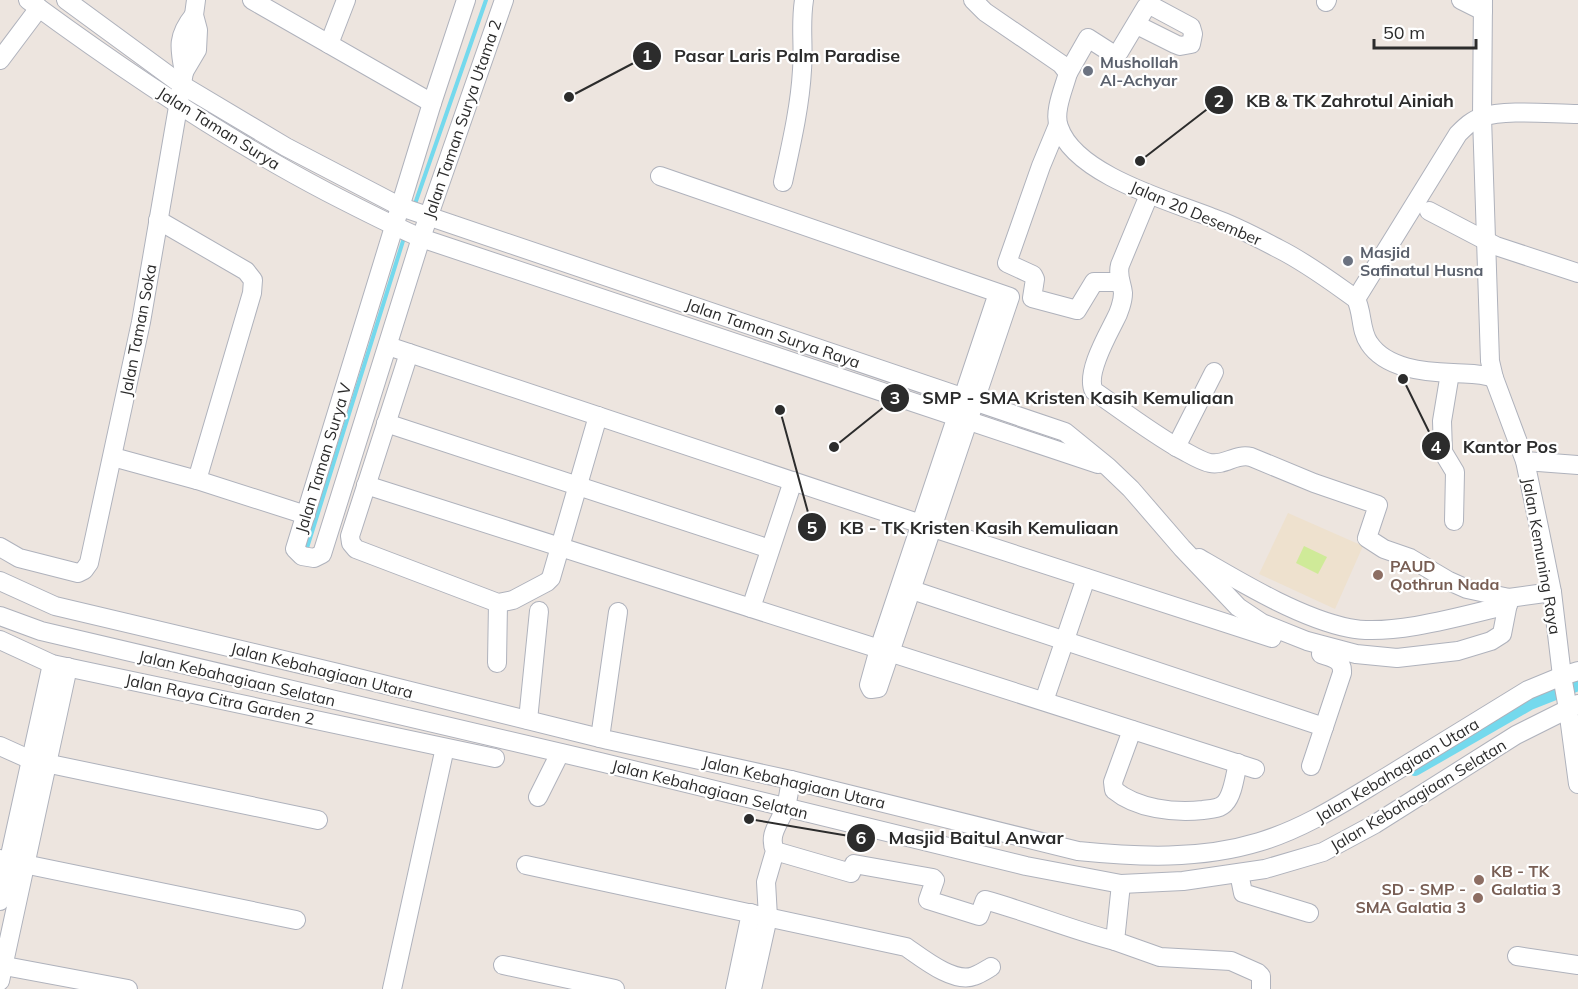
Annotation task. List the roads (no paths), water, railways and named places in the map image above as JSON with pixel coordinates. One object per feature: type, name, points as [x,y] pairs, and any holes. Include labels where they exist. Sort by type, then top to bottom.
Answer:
[{"type":"street","name":"Jalan Taman Surya","points":[[66,0],[286,147],[401,207],[428,217]]},
{"type":"street","points":[[252,0],[432,103]]},
{"type":"street","points":[[329,44],[346,0]]},
{"type":"street","name":"Jalan Taman Surya V","points":[[421,237],[322,554],[314,558],[302,556],[295,549],[432,103],[466,0]]},
{"type":"street","name":"Jalan Taman Surya Utama 2","points":[[421,237],[504,0]]},
{"type":"street","points":[[783,182],[792,140],[802,70],[800,21],[804,0]]},
{"type":"street","points":[[973,0],[985,12],[1061,64],[1068,73]]},
{"type":"street","points":[[1461,0],[1483,5]]},
{"type":"street","name":"Jalan Taman Surya","points":[[34,4],[178,104],[277,166],[394,227],[421,237]]},
{"type":"street","points":[[0,60],[34,4]]},
{"type":"street","name":"Jalan Kemuning Raya","points":[[1483,5],[1482,117],[1492,369],[1525,461],[1568,676],[1578,784]]},
{"type":"street","name":"Jalan Taman Soka","points":[[0,547],[19,558],[81,572],[89,563],[141,322],[183,78],[180,48],[183,29],[195,8]]},
{"type":"street","points":[[1120,282],[1094,282],[1076,310],[1032,298],[1035,279],[1033,275],[1006,263],[1058,125],[1058,113],[1068,73],[1088,38],[1116,55],[1137,25]]},
{"type":"street","points":[[1492,369],[1483,375],[1450,373],[1395,364],[1381,356],[1364,335],[1356,299],[1458,134],[1467,125],[1482,117],[1506,114],[1578,114]]},
{"type":"street","name":"Jalan 20 Desember","points":[[1058,125],[1065,139],[1094,166],[1149,195],[1215,218],[1282,250],[1356,299]]},
{"type":"street","points":[[660,176],[998,293],[969,400],[885,651]]},
{"type":"street","points":[[1149,195],[1120,265],[1118,273],[1123,296],[1116,319],[1099,352],[1092,389],[1152,434],[1211,463],[1228,461],[1240,456],[1251,457],[1314,483],[1378,505],[1367,538],[1384,549],[1410,558],[1467,589],[1509,601]]},
{"type":"street","points":[[1429,211],[1578,273]]},
{"type":"street","name":"Jalan Taman Surya Raya","points":[[428,217],[1065,432],[1108,467],[1238,607],[1262,623],[1307,641],[1356,654],[1397,658],[1458,651],[1491,641],[1502,634],[1509,601]]},
{"type":"street","points":[[158,220],[246,271],[253,280],[252,293],[197,480]]},
{"type":"street","name":"Jalan Taman Surya Raya","points":[[421,237],[1108,467]]},
{"type":"street","points":[[686,326],[693,306]]},
{"type":"street","points":[[388,346],[927,526],[1336,659],[1342,664],[1342,673],[1311,766]]},
{"type":"street","points":[[409,353],[350,536],[351,543],[356,549],[498,603],[513,600],[551,578],[598,416]]},
{"type":"street","points":[[1176,447],[1214,372]]},
{"type":"street","points":[[1450,373],[1442,421],[1443,452],[1455,472],[1454,521]]},
{"type":"street","points":[[917,404],[923,384]]},
{"type":"street","points":[[386,423],[770,549]]},
{"type":"street","points":[[113,458],[197,480],[306,515]]},
{"type":"street","points":[[1525,461],[1578,465]]},
{"type":"street","points":[[751,608],[793,481]]},
{"type":"street","points":[[366,485],[1246,766],[1223,805],[1210,809],[1175,812],[1144,804],[1120,795],[1114,790],[1113,782],[1132,730]]},
{"type":"street","points":[[885,651],[912,590],[927,526]]},
{"type":"street","points":[[1182,548],[1281,603],[1350,628],[1404,627],[1443,620],[1509,601],[1552,592]]},
{"type":"street","points":[[1044,701],[1086,578]]},
{"type":"street","name":"Jalan Kebahagiaan Utara","points":[[0,581],[55,606],[335,686],[528,720],[601,747],[788,793],[1078,850],[1146,856],[1179,856],[1259,842],[1315,820],[1528,690],[1568,676]]},
{"type":"street","points":[[912,590],[1324,727]]},
{"type":"street","points":[[497,663],[498,603]]},
{"type":"street","points":[[528,720],[539,612]]},
{"type":"street","points":[[601,747],[618,612]]},
{"type":"street","name":"Jalan Kebahagiaan Selatan","points":[[0,615],[41,631],[335,686],[446,726],[560,753],[601,747],[788,793],[1027,864],[1121,884],[1183,881],[1265,869],[1323,852],[1375,824],[1516,735],[1571,705]]},
{"type":"street","name":"Jalan Raya Citra Garden 2","points":[[0,640],[60,665],[495,758]]},
{"type":"street","points":[[0,901],[39,762],[60,665]]},
{"type":"street","points":[[392,989],[444,752],[442,746],[446,726]]},
{"type":"street","points":[[0,746],[39,762],[318,820]]},
{"type":"street","points":[[538,797],[560,753]]},
{"type":"street","points":[[735,989],[759,915],[775,851],[772,843],[774,833],[788,793]]},
{"type":"street","points":[[1027,864],[1031,840]]},
{"type":"street","points":[[775,851],[851,873],[854,864],[933,878],[935,880],[928,900],[979,916],[985,900],[1160,957],[1231,960],[1258,973],[1261,976],[1261,989]]},
{"type":"street","points":[[11,861],[296,920]]},
{"type":"street","points":[[11,861],[1,970],[128,989]]},
{"type":"street","points":[[526,865],[906,946],[938,969],[954,975],[972,977],[991,967]]},
{"type":"street","points":[[1239,873],[1243,894],[1309,913]]},
{"type":"street","points":[[1115,941],[1121,884]]},
{"type":"street","points":[[752,989],[759,915]]},
{"type":"street","points":[[1517,956],[1578,965]]},
{"type":"street","points":[[503,964],[615,989]]},
{"type":"waterway","points":[[416,201],[486,0]]},
{"type":"waterway","points":[[307,548],[403,241]]},
{"type":"waterway","points":[[1415,769],[1530,703],[1578,684]]},
{"type":"place","name":"Mushollah Al-Achyar","points":[[1088,71]]},
{"type":"place","name":"Pasar Laris Palm Paradise","points":[[569,97]]},
{"type":"place","name":"KB & TK Zahrotul Ainiah","points":[[1140,161]]},
{"type":"place","name":"Masjid Safinatul Husna","points":[[1348,261]]},
{"type":"place","name":"Kantor Pos","points":[[1403,379]]},
{"type":"place","name":"KB - TK Kristen Kasih Kemuliaan","points":[[780,410]]},
{"type":"place","name":"SMP - SMA Kristen Kasih Kemuliaan","points":[[834,447]]},
{"type":"place","name":"PAUD Qothrun Nada","points":[[1378,575]]},
{"type":"place","name":"Masjid Baitul Anwar","points":[[749,819]]},
{"type":"place","name":"KB - TK Galatia 3","points":[[1479,880]]},
{"type":"place","name":"SD - SMP - SMA Galatia 3","points":[[1478,898]]}]
